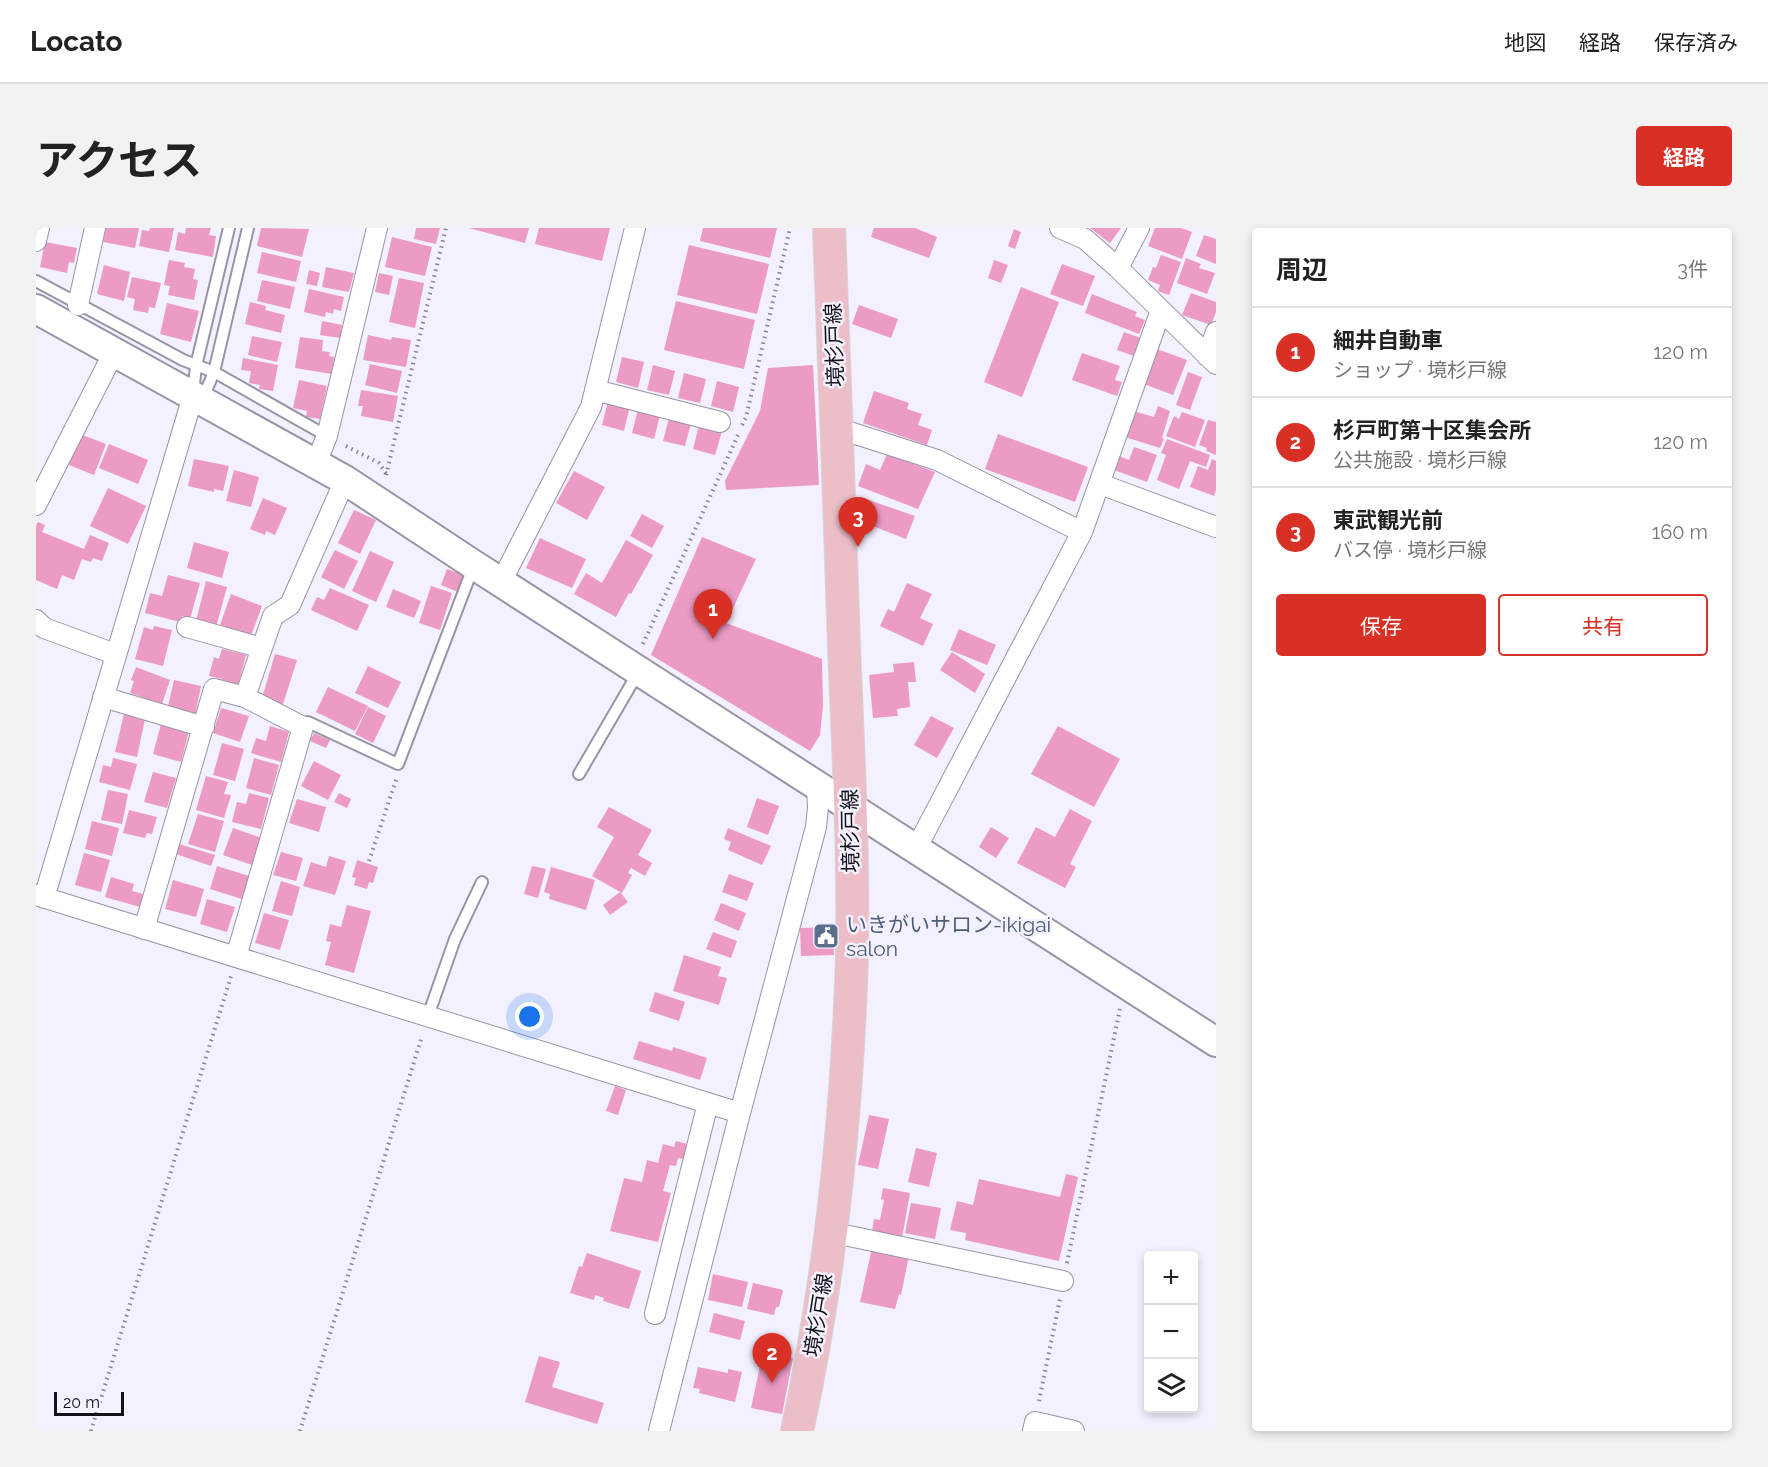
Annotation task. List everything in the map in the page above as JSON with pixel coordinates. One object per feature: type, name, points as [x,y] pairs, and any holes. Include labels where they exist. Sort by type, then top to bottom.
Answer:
[{"type":"main road","name":"境杉戸線","points":[[797,1431],[817,1323],[840,1153],[847,1069],[852,954],[850,806],[829,228]]},
{"type":"street","points":[[36,241],[39,228]]},
{"type":"street","points":[[78,305],[95,228]]},
{"type":"street","points":[[316,463],[327,436],[377,228]]},
{"type":"street","points":[[501,582],[591,407],[635,228]]},
{"type":"street","points":[[1060,228],[1085,239],[1118,268],[1211,360]]},
{"type":"street","points":[[1118,268],[1139,228]]},
{"type":"street","points":[[36,309],[345,480],[1216,1042]]},
{"type":"street","points":[[916,849],[1082,532],[1161,310]]},
{"type":"street","points":[[1211,360],[1216,332]]},
{"type":"street","points":[[36,505],[114,352]]},
{"type":"street","points":[[595,390],[720,422]]},
{"type":"street","points":[[197,398],[40,896],[740,1113]]},
{"type":"street","points":[[837,428],[937,460],[1082,532]]},
{"type":"street","points":[[245,697],[273,616],[290,605],[345,480]]},
{"type":"street","points":[[1100,484],[1216,526]]},
{"type":"street","points":[[36,620],[44,628],[116,654]]},
{"type":"street","points":[[187,627],[262,648]]},
{"type":"street","points":[[144,928],[214,689],[245,697],[303,727],[237,957]]},
{"type":"street","points":[[103,697],[204,727]]},
{"type":"street","points":[[659,1431],[816,827],[817,785]]},
{"type":"street","points":[[655,1314],[708,1104]]},
{"type":"street","points":[[830,1232],[1064,1281]]},
{"type":"street","points":[[1034,1427],[1074,1431]]},
{"type":"lane","points":[[197,398],[195,366],[229,228]]},
{"type":"lane","points":[[197,398],[214,372],[248,228]]},
{"type":"lane","points":[[36,281],[195,366],[214,372],[327,436]]},
{"type":"lane","points":[[303,727],[308,722],[398,764],[474,565]]},
{"type":"lane","points":[[579,774],[636,669]]},
{"type":"lane","points":[[428,1016],[455,939],[482,882]]},
{"type":"path","points":[[386,475],[446,228]]},
{"type":"path","points":[[636,669],[746,417],[790,228]]},
{"type":"path","points":[[369,861],[397,776],[398,764]]},
{"type":"path","points":[[91,1431],[237,957]]},
{"type":"path","points":[[1034,1427],[1126,983]]},
{"type":"path","points":[[300,1431],[428,1016]]},
{"type":"building","points":[[106,228],[139,228],[135,248],[103,242]]},
{"type":"building","points":[[150,228],[174,228],[169,252],[139,246],[142,230],[149,231]]},
{"type":"building","points":[[186,228],[211,228],[209,235],[216,236],[213,257],[175,250],[178,232],[185,234]]},
{"type":"building","points":[[261,228],[309,229],[302,257],[257,246]]},
{"type":"building","points":[[416,228],[440,228],[436,244],[414,239]]},
{"type":"building","points":[[469,228],[529,228],[525,243]]},
{"type":"building","points":[[539,228],[610,228],[602,261],[535,244]]},
{"type":"building","points":[[703,228],[777,228],[770,258],[700,241]]},
{"type":"building","points":[[874,228],[915,228],[937,237],[929,258],[871,237]]},
{"type":"building","points":[[1090,228],[1121,228],[1110,243]]},
{"type":"building","points":[[1155,228],[1181,228],[1192,232],[1182,259],[1148,246]]},
{"type":"building","points":[[1014,229],[1021,232],[1015,249],[1008,246]]},
{"type":"building","points":[[1204,235],[1216,239],[1216,264],[1196,256]]},
{"type":"building","points":[[392,237],[432,247],[425,276],[385,267]]},
{"type":"building","points":[[45,242],[77,248],[74,263],[69,262],[67,273],[40,267]]},
{"type":"building","points":[[689,245],[769,264],[757,314],[677,295]]},
{"type":"building","points":[[262,252],[301,261],[296,282],[257,273]]},
{"type":"building","points":[[1161,255],[1181,262],[1169,295],[1158,291],[1160,285],[1148,280]]},
{"type":"building","points":[[1186,258],[1201,264],[1199,268],[1215,273],[1207,294],[1177,283]]},
{"type":"building","points":[[169,260],[185,263],[184,267],[195,269],[193,279],[198,280],[194,300],[168,295],[170,286],[164,285]]},
{"type":"building","points":[[994,260],[1008,265],[1001,283],[988,278]]},
{"type":"building","points":[[1062,264],[1095,276],[1083,306],[1050,294]]},
{"type":"building","points":[[104,265],[130,272],[124,301],[97,294]]},
{"type":"building","points":[[326,267],[354,273],[349,292],[322,287]]},
{"type":"building","points":[[309,270],[320,273],[317,286],[306,284]]},
{"type":"building","points":[[379,273],[393,276],[389,295],[375,292]]},
{"type":"building","points":[[132,277],[161,283],[155,308],[149,307],[148,313],[133,310],[135,299],[127,297]]},
{"type":"building","points":[[399,278],[424,283],[415,328],[389,322]]},
{"type":"building","points":[[262,280],[295,287],[290,309],[257,301]]},
{"type":"building","points":[[1021,287],[1059,302],[1022,397],[984,382]]},
{"type":"building","points":[[309,289],[344,297],[341,311],[334,309],[333,314],[326,312],[325,317],[304,312]]},
{"type":"building","points":[[1191,293],[1216,302],[1216,312],[1211,325],[1182,315]]},
{"type":"building","points":[[1092,294],[1137,312],[1135,316],[1145,320],[1139,334],[1085,313]]},
{"type":"building","points":[[676,301],[755,320],[744,369],[664,350]]},
{"type":"building","points":[[250,302],[266,306],[265,310],[285,315],[281,333],[245,324]]},
{"type":"building","points":[[167,303],[199,311],[191,342],[160,334]]},
{"type":"building","points":[[859,305],[898,319],[891,338],[852,324]]},
{"type":"building","points":[[322,321],[342,325],[340,338],[320,335]]},
{"type":"building","points":[[1124,332],[1141,338],[1134,356],[1117,350]]},
{"type":"building","points":[[368,335],[391,340],[392,337],[411,340],[406,367],[363,360]]},
{"type":"building","points":[[252,336],[282,342],[277,362],[248,355]]},
{"type":"building","points":[[300,337],[323,340],[322,351],[330,352],[329,356],[334,357],[332,374],[295,368]]},
{"type":"building","points":[[1157,349],[1187,360],[1173,395],[1144,384]]},
{"type":"building","points":[[1082,353],[1120,366],[1115,380],[1122,382],[1117,396],[1072,380]]},
{"type":"building","points":[[622,357],[644,362],[638,388],[616,382]]},
{"type":"building","points":[[243,358],[278,365],[273,391],[259,389],[260,385],[249,383],[251,371],[241,370]]},
{"type":"building","points":[[370,364],[402,371],[397,393],[365,385]]},
{"type":"building","points":[[653,365],[675,371],[669,395],[647,390]]},
{"type":"building","points":[[813,365],[819,485],[726,490],[725,481],[760,411],[768,368]]},
{"type":"building","points":[[1188,372],[1202,377],[1190,410],[1176,405]]},
{"type":"building","points":[[684,373],[706,379],[700,403],[678,398]]},
{"type":"building","points":[[299,380],[327,386],[320,419],[306,417],[307,411],[293,408]]},
{"type":"building","points":[[717,381],[739,387],[733,412],[711,406]]},
{"type":"building","points":[[361,390],[398,396],[393,422],[361,416],[363,406],[358,406]]},
{"type":"building","points":[[874,391],[909,403],[907,409],[922,414],[918,425],[932,430],[927,445],[863,423]]},
{"type":"building","points":[[608,401],[630,406],[624,431],[602,425]]},
{"type":"building","points":[[1158,406],[1170,411],[1160,448],[1125,437],[1133,411],[1154,417]]},
{"type":"building","points":[[638,409],[660,415],[654,439],[632,433]]},
{"type":"building","points":[[1182,412],[1205,420],[1195,447],[1166,436],[1174,416],[1179,419]]},
{"type":"building","points":[[669,418],[691,423],[685,446],[663,441]]},
{"type":"building","points":[[1208,420],[1216,422],[1216,455],[1199,445]]},
{"type":"building","points":[[699,425],[722,431],[715,455],[693,449]]},
{"type":"building","points":[[80,434],[106,444],[94,475],[69,465]]},
{"type":"building","points":[[998,434],[1088,467],[1075,502],[985,469]]},
{"type":"building","points":[[1167,439],[1210,455],[1206,467],[1190,461],[1179,489],[1157,480],[1166,455],[1161,453]]},
{"type":"building","points":[[109,444],[148,460],[138,484],[99,468]]},
{"type":"building","points":[[1134,447],[1157,455],[1147,482],[1111,469],[1116,455],[1129,460]]},
{"type":"building","points":[[887,454],[935,472],[918,509],[858,486],[866,464],[880,470]]},
{"type":"building","points":[[194,459],[229,466],[223,491],[214,489],[214,492],[188,486]]},
{"type":"building","points":[[1212,459],[1216,461],[1214,496],[1190,487],[1198,466],[1208,470]]},
{"type":"building","points":[[234,470],[259,477],[251,507],[226,501]]},
{"type":"building","points":[[574,471],[605,487],[587,520],[556,503]]},
{"type":"building","points":[[108,488],[146,506],[128,544],[90,526]]},
{"type":"building","points":[[263,498],[287,508],[275,535],[266,531],[265,535],[250,529]]},
{"type":"building","points":[[863,498],[915,516],[906,539],[865,523]]},
{"type":"building","points":[[354,510],[376,520],[360,554],[338,543]]},
{"type":"building","points":[[642,514],[664,526],[652,548],[630,536]]},
{"type":"building","points":[[38,522],[45,525],[42,532],[84,549],[90,535],[109,543],[102,561],[93,558],[91,562],[82,559],[74,580],[62,575],[57,589],[36,580],[36,526]]},
{"type":"building","points":[[702,537],[756,559],[726,623],[822,659],[823,705],[820,735],[810,751],[651,655]]},
{"type":"building","points":[[540,538],[586,559],[572,588],[526,568]]},
{"type":"building","points":[[626,540],[653,555],[616,617],[574,594],[586,573],[602,583]]},
{"type":"building","points":[[194,542],[229,552],[222,578],[187,568]]},
{"type":"building","points":[[335,550],[358,561],[344,589],[321,577]]},
{"type":"building","points":[[370,551],[394,562],[376,602],[352,591]]},
{"type":"building","points":[[447,569],[464,575],[458,592],[441,585]]},
{"type":"building","points":[[168,575],[200,583],[190,619],[182,616],[180,622],[145,613],[150,593],[162,596]]},
{"type":"building","points":[[206,581],[227,587],[216,627],[196,621]]},
{"type":"building","points":[[907,583],[932,594],[920,618],[933,624],[923,646],[880,626],[888,609],[894,612]]},
{"type":"building","points":[[431,586],[452,593],[440,630],[419,623]]},
{"type":"building","points":[[330,588],[369,605],[357,631],[311,610],[317,597],[324,600]]},
{"type":"building","points":[[393,589],[421,601],[414,618],[386,607]]},
{"type":"building","points":[[231,594],[262,606],[251,636],[220,625]]},
{"type":"building","points":[[154,626],[172,630],[163,666],[135,659],[144,627],[153,630]]},
{"type":"building","points":[[959,629],[996,645],[987,665],[950,650]]},
{"type":"building","points":[[222,649],[246,655],[238,686],[209,676],[214,657],[219,659]]},
{"type":"building","points":[[952,652],[985,674],[975,693],[940,670]]},
{"type":"building","points":[[275,654],[297,660],[283,704],[262,698]]},
{"type":"building","points":[[914,662],[916,682],[908,682],[910,707],[897,709],[898,716],[873,718],[869,675],[894,672],[893,664]]},
{"type":"building","points":[[368,666],[401,682],[388,708],[355,693]]},
{"type":"building","points":[[136,667],[170,680],[162,704],[130,693],[134,681],[131,680]]},
{"type":"building","points":[[174,680],[201,686],[195,716],[167,710]]},
{"type":"building","points":[[328,687],[368,706],[355,731],[316,712]]},
{"type":"building","points":[[368,707],[386,716],[373,743],[355,734]]},
{"type":"building","points":[[221,708],[249,716],[240,742],[213,733]]},
{"type":"building","points":[[124,714],[145,719],[137,757],[115,752]]},
{"type":"building","points":[[931,716],[954,728],[937,758],[914,745]]},
{"type":"building","points":[[161,724],[189,731],[181,762],[153,754]]},
{"type":"building","points":[[270,726],[289,732],[281,762],[251,753],[256,738],[266,741]]},
{"type":"building","points":[[1058,726],[1120,759],[1094,807],[1031,774]]},
{"type":"building","points":[[314,733],[330,740],[326,748],[310,741]]},
{"type":"building","points":[[222,743],[244,749],[235,781],[213,775]]},
{"type":"building","points":[[113,758],[137,764],[130,790],[99,782],[103,765],[111,767]]},
{"type":"building","points":[[254,758],[279,765],[271,795],[246,788]]},
{"type":"building","points":[[314,761],[341,775],[328,800],[301,786]]},
{"type":"building","points":[[153,772],[176,778],[167,808],[144,802]]},
{"type":"building","points":[[206,776],[228,782],[224,794],[231,795],[224,818],[196,810]]},
{"type":"building","points":[[108,790],[128,794],[122,824],[101,820]]},
{"type":"building","points":[[249,793],[269,798],[261,829],[232,822],[237,802],[246,804]]},
{"type":"building","points":[[339,793],[351,799],[347,808],[334,802]]},
{"type":"building","points":[[757,798],[779,806],[768,835],[747,827]]},
{"type":"building","points":[[297,799],[326,807],[319,832],[289,823]]},
{"type":"building","points":[[609,807],[652,830],[638,855],[652,863],[645,876],[631,868],[628,873],[632,875],[622,893],[592,876],[614,837],[597,827]]},
{"type":"building","points":[[1070,809],[1092,821],[1070,864],[1076,867],[1065,888],[1017,863],[1036,827],[1055,837]]},
{"type":"building","points":[[129,810],[157,817],[152,834],[147,833],[145,838],[123,833]]},
{"type":"building","points":[[198,814],[224,821],[215,852],[188,844]]},
{"type":"building","points":[[92,821],[119,828],[112,856],[85,849]]},
{"type":"building","points":[[991,827],[1009,838],[996,858],[979,847]]},
{"type":"building","points":[[233,828],[262,838],[252,865],[223,855]]},
{"type":"building","points":[[728,828],[771,846],[762,865],[728,850],[731,842],[724,839]]},
{"type":"building","points":[[179,844],[215,855],[211,866],[176,854]]},
{"type":"building","points":[[281,852],[303,858],[296,881],[273,875]]},
{"type":"building","points":[[84,853],[110,860],[101,892],[75,885]]},
{"type":"building","points":[[329,856],[346,861],[335,895],[303,886],[311,862],[326,867]]},
{"type":"building","points":[[357,860],[378,867],[373,883],[369,882],[367,889],[354,885],[356,878],[352,877]]},
{"type":"building","points":[[217,866],[249,876],[242,899],[210,889]]},
{"type":"building","points":[[532,866],[546,869],[538,898],[524,894]]},
{"type":"building","points":[[551,867],[595,880],[586,910],[549,899],[550,894],[544,892]]},
{"type":"building","points":[[729,874],[754,883],[747,901],[722,892]]},
{"type":"building","points":[[111,877],[134,884],[132,891],[143,894],[140,907],[105,897]]},
{"type":"building","points":[[173,880],[204,889],[196,917],[165,909]]},
{"type":"building","points":[[281,881],[300,887],[292,916],[272,911]]},
{"type":"building","points":[[620,892],[628,902],[610,915],[603,905]]},
{"type":"building","points":[[207,899],[235,907],[227,932],[200,924]]},
{"type":"building","points":[[721,903],[746,913],[739,931],[714,920]]},
{"type":"building","points":[[347,905],[371,911],[354,973],[325,965],[331,942],[326,941],[330,924],[341,927]]},
{"type":"building","points":[[264,913],[289,920],[280,950],[255,943]]},
{"type":"building","points":[[833,927],[834,955],[801,956],[800,928]]},
{"type":"building","points":[[713,932],[737,941],[731,958],[706,949]]},
{"type":"building","points":[[684,955],[721,967],[718,976],[727,978],[719,1005],[673,991]]},
{"type":"building","points":[[655,992],[685,1002],[679,1021],[649,1011]]},
{"type":"building","points":[[639,1041],[672,1051],[673,1047],[707,1058],[700,1080],[633,1059]]},
{"type":"building","points":[[615,1086],[626,1090],[618,1115],[606,1111]]},
{"type":"building","points":[[869,1115],[889,1119],[878,1169],[858,1165]]},
{"type":"building","points":[[676,1141],[687,1144],[683,1159],[678,1158],[676,1166],[670,1165],[663,1191],[671,1193],[658,1242],[610,1231],[624,1178],[642,1182],[647,1160],[658,1163],[663,1144],[674,1147]]},
{"type":"building","points":[[916,1148],[937,1153],[929,1187],[908,1182]]},
{"type":"building","points":[[1066,1174],[1078,1177],[1059,1261],[965,1240],[966,1233],[950,1230],[957,1201],[973,1205],[979,1179],[1060,1197]]},
{"type":"building","points":[[883,1188],[910,1193],[902,1238],[872,1232],[874,1219],[880,1220],[884,1200],[881,1199]]},
{"type":"building","points":[[911,1203],[941,1208],[935,1239],[905,1233]]},
{"type":"building","points":[[872,1248],[909,1256],[901,1295],[899,1294],[895,1309],[860,1302]]},
{"type":"building","points":[[587,1253],[641,1271],[629,1309],[603,1301],[604,1298],[595,1295],[594,1300],[570,1293],[579,1266],[582,1267]]},
{"type":"building","points":[[713,1274],[748,1282],[742,1307],[708,1300]]},
{"type":"building","points":[[753,1283],[783,1290],[779,1307],[776,1307],[774,1315],[747,1309]]},
{"type":"building","points":[[714,1313],[745,1321],[740,1340],[709,1332]]},
{"type":"building","points":[[763,1352],[793,1358],[782,1414],[751,1408]]},
{"type":"building","points":[[539,1356],[560,1362],[552,1387],[604,1403],[597,1424],[525,1402]]},
{"type":"building","points":[[698,1367],[728,1373],[728,1369],[742,1372],[735,1402],[699,1393],[700,1389],[693,1388]]},
{"type":"place","name":"東武観光前","points":[[858,547]]},
{"type":"place","name":"細井自動車","points":[[713,639]]},
{"type":"place","name":"いきがいサロン-ikigai salon","points":[[826,936]]},
{"type":"place","name":"杉戸町第十区集会所","points":[[772,1383]]}]
